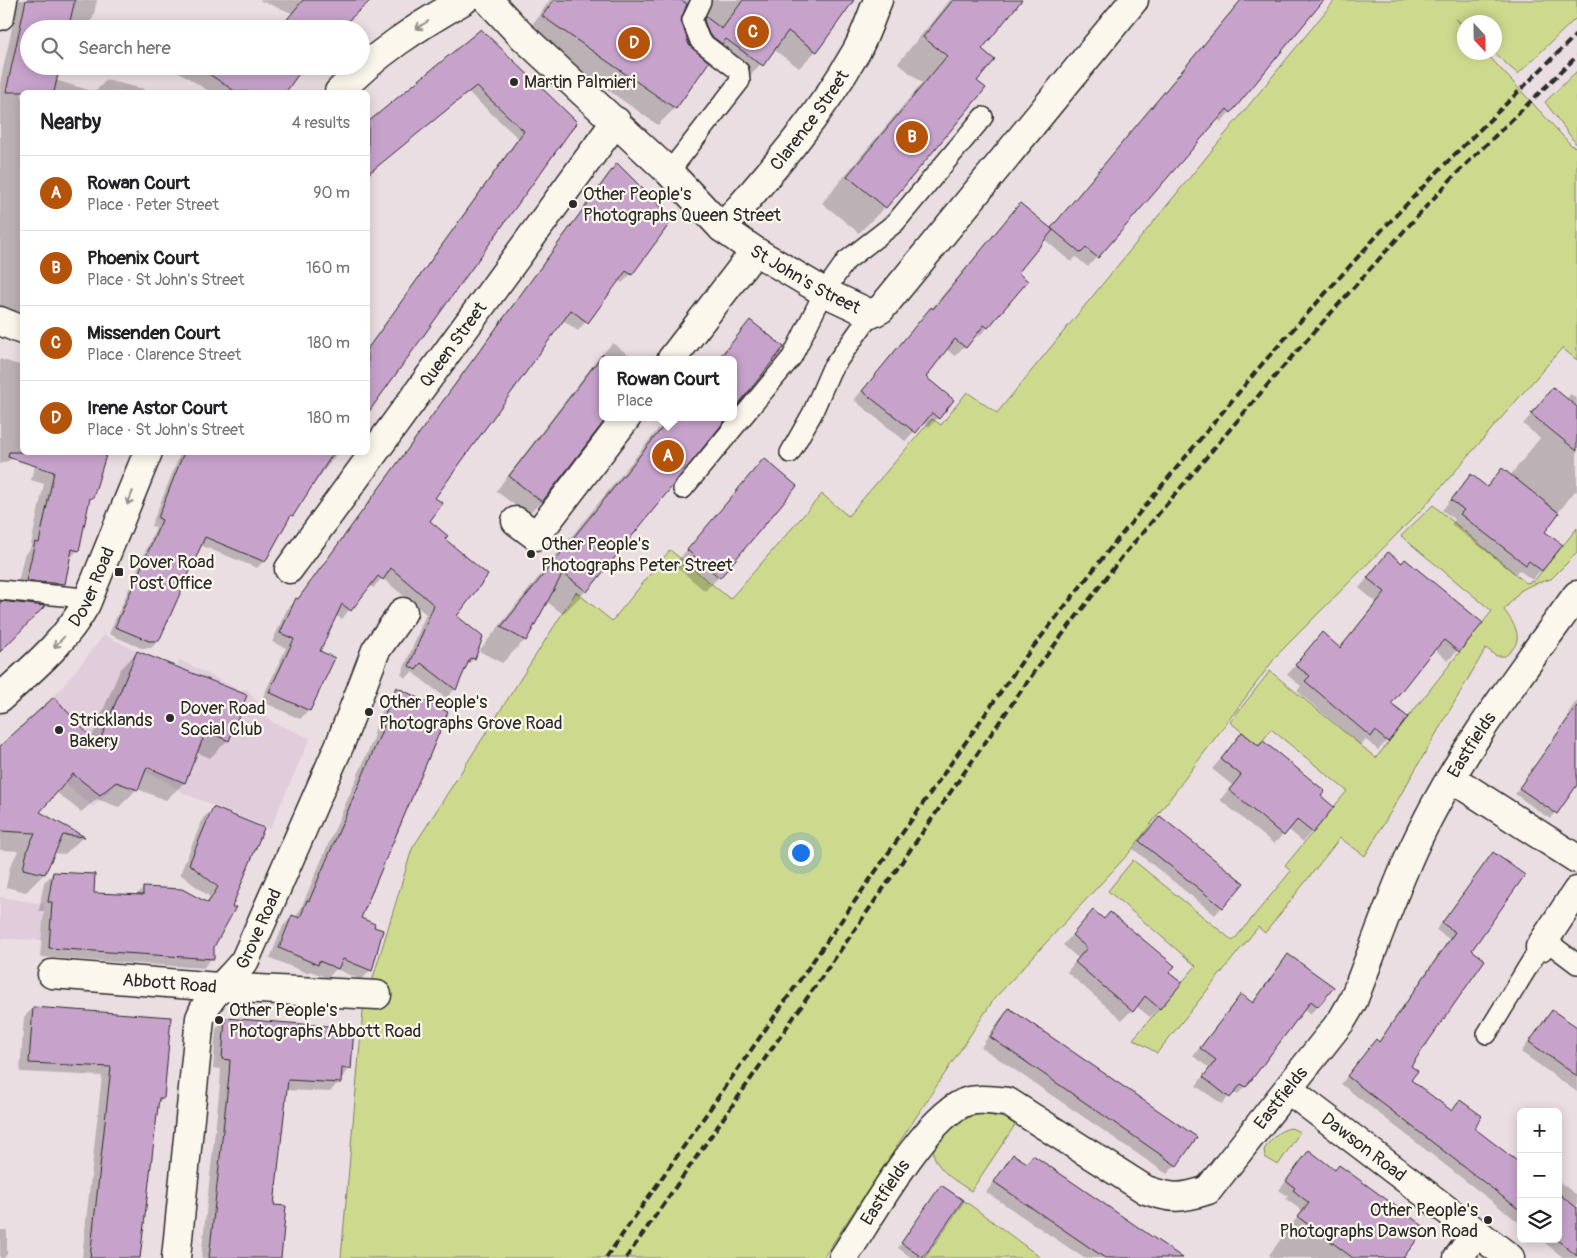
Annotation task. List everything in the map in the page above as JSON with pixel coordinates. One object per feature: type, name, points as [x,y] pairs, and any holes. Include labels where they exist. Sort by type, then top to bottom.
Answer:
[{"type":"street","points":[[0,16],[3,0]]},
{"type":"street","name":"St John's Street","points":[[488,0],[519,33],[670,172],[722,228],[755,251],[824,292],[870,314],[881,309],[1134,0]]},
{"type":"street","name":"Clarence Street","points":[[722,228],[784,158],[829,97],[857,51],[878,0]]},
{"type":"street","points":[[370,62],[450,3]]},
{"type":"street","points":[[341,90],[355,75]]},
{"type":"street","name":"Queen Street","points":[[289,569],[616,121]]},
{"type":"street","points":[[674,356],[755,251]]},
{"type":"street","points":[[0,321],[20,329]]},
{"type":"street","points":[[516,521],[536,536],[624,421]]},
{"type":"street","name":"Dover Road","points":[[0,698],[36,666],[66,634],[86,604],[147,455]]},
{"type":"street","name":"Eastfields","points":[[843,1258],[909,1158],[933,1128],[953,1109],[969,1101],[989,1100],[1008,1102],[1146,1190],[1170,1198],[1185,1198],[1208,1190],[1342,1020],[1353,1001],[1413,849],[1451,778],[1528,662],[1577,595]]},
{"type":"street","name":"Grove Road","points":[[176,1258],[200,1018],[206,1003],[218,987],[236,973],[245,960],[340,744],[376,650],[403,612]]},
{"type":"street","points":[[1451,778],[1577,859]]},
{"type":"street","points":[[1542,943],[1577,891]]},
{"type":"street","name":"Abbott Road","points":[[52,974],[218,987],[377,995]]},
{"type":"street","name":"Dawson Road","points":[[1288,1090],[1510,1258]]},
{"type":"street","points":[[1458,1258],[1477,1232]]},
{"type":"lane","points":[[670,172],[740,81],[739,71],[700,41],[692,20],[701,0]]},
{"type":"lane","points":[[683,489],[792,357],[824,292],[846,261],[895,223],[983,117]]},
{"type":"lane","points":[[790,453],[812,414],[831,370],[870,314]]},
{"type":"lane","points":[[0,590],[74,597],[86,604]]},
{"type":"lane","points":[[1487,1034],[1542,943],[1577,964]]},
{"type":"shaded area","points":[[104,635],[175,669],[180,660],[240,690],[247,689],[272,722],[310,738],[270,829],[183,793],[168,782],[137,769],[132,770],[93,807],[64,782],[18,728],[61,689]]},
{"type":"shaded area","points":[[0,897],[44,904],[42,940],[0,939]]},
{"type":"green space","points":[[1335,0],[1577,0],[1577,17],[1518,74],[1502,60],[1502,15],[1457,15],[1457,20],[1455,18],[1457,20],[1457,60],[1492,60],[1572,146],[1577,147],[1577,360],[1562,348],[1424,507],[1278,654],[1130,852],[994,999],[823,1258],[341,1258],[363,1011],[412,849],[576,592],[612,621],[670,550],[730,599],[822,494],[848,516],[932,419],[941,425],[967,392],[997,413]]},
{"type":"green space","points":[[1577,71],[1577,145],[1545,102]]},
{"type":"green space","points":[[1433,505],[1526,583],[1534,581],[1577,528],[1577,553],[1551,579],[1531,585],[1520,591],[1504,610],[1517,633],[1515,645],[1505,656],[1496,656],[1486,648],[1365,856],[1340,838],[1265,933],[1258,927],[1157,1053],[1133,1039],[1196,966],[1108,891],[1133,860],[1233,941],[1291,871],[1285,866],[1347,791],[1271,729],[1259,746],[1230,722],[1270,671],[1376,758],[1492,611],[1401,536]]},
{"type":"green space","points":[[981,1114],[1005,1118],[1015,1125],[971,1191],[941,1168],[934,1155],[934,1146],[939,1138],[954,1125]]},
{"type":"green space","points":[[1291,1128],[1300,1132],[1278,1165],[1265,1157],[1264,1150],[1275,1136]]},
{"type":"green space","points":[[964,1201],[973,1207],[1041,1258],[925,1258]]},
{"type":"building","points":[[26,0],[75,0],[70,20],[22,20]]},
{"type":"building","points":[[303,0],[371,0],[349,20],[286,20]]},
{"type":"building","points":[[554,0],[681,0],[687,4],[681,20],[689,45],[709,62],[676,109],[542,16]]},
{"type":"building","points":[[743,0],[854,0],[817,52],[788,31],[763,66],[726,39],[722,44],[709,34],[704,20],[706,17],[722,29]]},
{"type":"building","points":[[953,0],[1022,0],[982,49],[995,60],[977,81],[986,88],[886,208],[847,176],[947,56],[923,37]]},
{"type":"building","points":[[1241,0],[1324,0],[1231,113],[1227,109],[1098,258],[1086,248],[1081,253],[1051,228]]},
{"type":"building","points":[[20,28],[20,75],[58,75],[54,90],[6,92]]},
{"type":"building","points":[[481,29],[577,122],[370,410],[370,345],[524,131],[476,86],[370,172],[370,120]]},
{"type":"building","points":[[210,75],[298,75],[287,90],[233,90]]},
{"type":"building","points":[[617,163],[673,219],[632,275],[626,271],[588,323],[571,310],[435,498],[443,503],[430,521],[448,536],[445,539],[488,575],[457,616],[483,637],[475,659],[470,658],[456,690],[421,663],[416,670],[409,666],[434,605],[391,568],[383,580],[378,576],[351,611],[342,604],[320,651],[335,658],[310,711],[269,692],[294,639],[280,633],[296,598],[298,599]]},
{"type":"building","points":[[1020,203],[1053,230],[1018,273],[1028,281],[988,328],[984,325],[966,348],[955,339],[926,377],[954,400],[939,419],[932,413],[916,433],[862,391],[931,307],[933,309]]},
{"type":"building","points":[[750,320],[784,347],[737,406],[737,356],[721,356]]},
{"type":"building","points":[[599,359],[599,421],[603,421],[603,423],[542,502],[509,476]]},
{"type":"building","points":[[1553,387],[1577,407],[1577,451],[1531,414]]},
{"type":"building","points":[[668,421],[725,421],[587,592],[563,573],[526,641],[501,627]]},
{"type":"building","points":[[9,452],[20,452],[20,455],[106,455],[93,498],[90,498],[79,551],[72,549],[65,584],[26,581],[35,542],[39,543],[54,472],[8,457]]},
{"type":"building","points":[[183,455],[332,455],[293,516],[291,515],[265,562],[205,537],[159,641],[149,641],[115,627],[162,520],[158,518]]},
{"type":"building","points":[[764,458],[797,486],[720,578],[687,550]]},
{"type":"building","points":[[1502,468],[1559,513],[1545,532],[1563,545],[1542,571],[1529,561],[1526,565],[1460,514],[1464,510],[1451,500],[1471,474],[1487,487]]},
{"type":"building","points":[[1388,552],[1402,563],[1405,559],[1483,623],[1459,652],[1444,640],[1429,656],[1391,704],[1408,717],[1388,742],[1375,731],[1371,737],[1305,681],[1310,676],[1295,665],[1322,632],[1340,648],[1385,592],[1367,578]]},
{"type":"building","points":[[0,601],[45,606],[0,652]]},
{"type":"building","points":[[137,651],[247,695],[229,741],[206,731],[185,783],[147,767],[138,790],[116,782],[100,795],[73,774],[40,812],[85,837],[63,835],[45,874],[23,869],[28,848],[35,833],[0,831],[0,746],[54,697],[98,745]]},
{"type":"building","points":[[396,687],[448,712],[361,918],[375,924],[374,927],[383,930],[372,971],[343,959],[338,969],[319,961],[318,965],[279,948],[292,915],[300,918],[307,900],[309,901],[384,726],[381,725]]},
{"type":"building","points":[[1577,706],[1577,785],[1557,814],[1519,788]]},
{"type":"building","points":[[1242,732],[1259,746],[1263,741],[1325,791],[1321,796],[1334,807],[1313,833],[1297,820],[1284,836],[1229,790],[1241,775],[1221,759]]},
{"type":"building","points":[[213,807],[264,828],[232,907],[236,907],[214,947],[214,959],[49,948],[52,902],[48,902],[53,872],[95,874],[94,893],[143,895],[143,887],[182,889],[208,903],[218,887],[189,864]]},
{"type":"building","points":[[1160,816],[1244,883],[1223,908],[1139,841]]},
{"type":"building","points":[[1493,852],[1525,875],[1472,950],[1485,960],[1411,1066],[1418,1071],[1411,1080],[1452,1111],[1460,1100],[1482,1116],[1474,1128],[1517,1161],[1517,1208],[1347,1076],[1376,1039],[1379,1042],[1455,932],[1442,923]]},
{"type":"building","points":[[1093,910],[1104,919],[1110,912],[1175,966],[1169,973],[1182,983],[1160,1009],[1145,996],[1133,1012],[1075,962],[1087,948],[1072,935]]},
{"type":"building","points":[[1288,954],[1334,987],[1318,1007],[1311,1001],[1246,1087],[1241,1084],[1230,1098],[1203,1077],[1216,1060],[1200,1048],[1241,994],[1253,1003]]},
{"type":"building","points":[[33,1007],[171,1017],[164,1098],[159,1098],[140,1258],[90,1258],[111,1067],[29,1063]]},
{"type":"building","points":[[1009,1008],[1197,1137],[1177,1166],[990,1037]]},
{"type":"building","points":[[1552,1010],[1577,1027],[1577,1076],[1529,1042]]},
{"type":"building","points":[[225,1018],[354,1028],[351,1069],[342,1068],[341,1083],[288,1080],[274,1205],[286,1206],[281,1258],[209,1258],[230,1060],[222,1059]]},
{"type":"building","points":[[1309,1150],[1335,1170],[1339,1165],[1426,1228],[1403,1258],[1353,1258],[1298,1217],[1309,1203],[1293,1190],[1295,1188],[1286,1181]]},
{"type":"building","points":[[1013,1154],[1027,1163],[1033,1155],[1183,1258],[1105,1258],[994,1182]]},
{"type":"building","points":[[941,1185],[963,1200],[923,1258],[901,1243]]},
{"type":"building","points":[[1562,1196],[1577,1208],[1577,1256],[1561,1243]]},
{"type":"railway","points":[[606,1258],[1023,660],[1112,546],[1263,363],[1383,229],[1442,167],[1577,34]]},
{"type":"railway","points":[[626,1258],[1037,668],[1122,557],[1281,369],[1452,178],[1577,56]]},
{"type":"place","name":"Missenden Court","points":[[753,32]]},
{"type":"place","name":"Irene Astor Court","points":[[634,43]]},
{"type":"place","name":"Martin Palmieri","points":[[514,82]]},
{"type":"place","name":"Phoenix Court","points":[[912,137]]},
{"type":"place","name":"Other People's Photographs Queen Street","points":[[573,204]]},
{"type":"place","name":"Rowan Court","points":[[668,456]]},
{"type":"place","name":"Other People's Photographs Peter Street","points":[[531,554]]},
{"type":"place","name":"Dover Road Post Office","points":[[119,572]]},
{"type":"place","name":"Other People's Photographs Grove Road","points":[[369,712]]},
{"type":"place","name":"Dover Road Social Club","points":[[170,718]]},
{"type":"place","name":"Stricklands Bakery","points":[[59,730]]},
{"type":"place","name":"Other People's Photographs Abbott Road","points":[[219,1020]]},
{"type":"place","name":"Other People's Photographs Dawson Road","points":[[1488,1220]]}]
